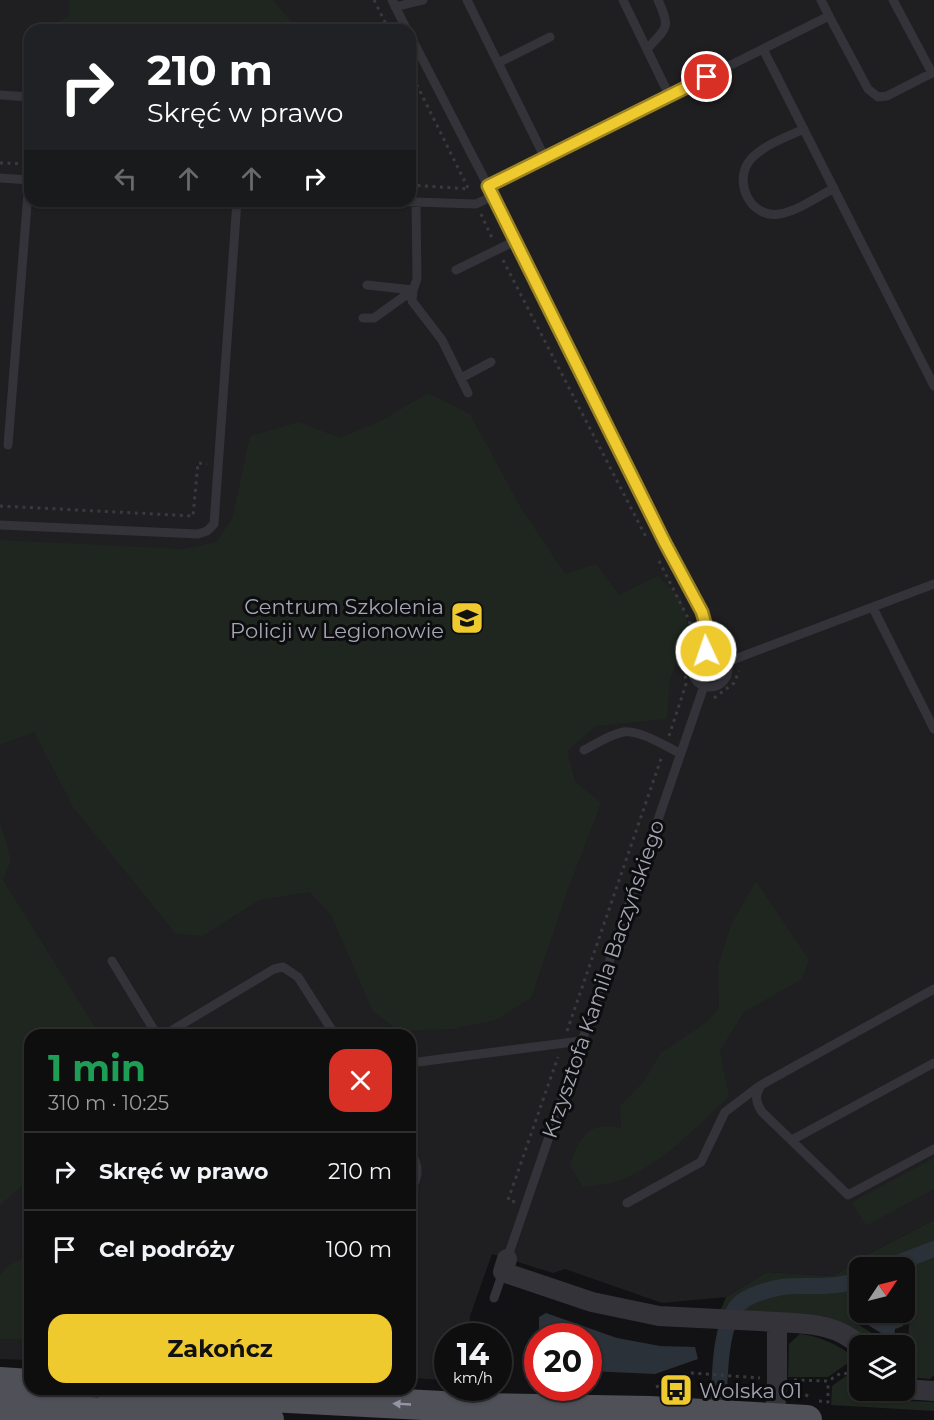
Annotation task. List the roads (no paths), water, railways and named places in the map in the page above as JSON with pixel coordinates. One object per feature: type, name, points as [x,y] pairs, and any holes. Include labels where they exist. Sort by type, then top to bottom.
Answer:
[{"type":"main road","points":[[0,1382],[24,1384]]},
{"type":"main road","points":[[201,1395],[481,1408],[694,1413],[807,1420]]},
{"type":"main road","points":[[0,1408],[269,1420]]},
{"type":"street","points":[[505,1265],[592,1302],[659,1316],[823,1326],[849,1338]]},
{"type":"street","points":[[767,1321],[777,1380],[775,1417]]},
{"type":"street","points":[[915,1390],[934,1392]]},
{"type":"lane","points":[[404,24],[393,3],[423,0]]},
{"type":"lane","points":[[466,0],[545,158]]},
{"type":"lane","points":[[623,0],[669,95]]},
{"type":"lane","points":[[646,49],[665,29],[667,21],[658,0]]},
{"type":"lane","points":[[821,0],[868,89],[878,98],[887,96],[933,72],[894,0]]},
{"type":"lane","points":[[488,186],[829,16]]},
{"type":"lane","points":[[498,63],[550,37]]},
{"type":"lane","points":[[416,47],[488,186],[665,543],[702,612],[707,630],[706,651]]},
{"type":"lane","points":[[763,50],[934,386]]},
{"type":"lane","points":[[0,95],[24,97]]},
{"type":"lane","points":[[804,129],[760,150],[750,160],[744,169],[742,184],[746,194],[753,205],[763,213],[777,214],[787,212],[834,188]]},
{"type":"lane","points":[[0,178],[24,180]]},
{"type":"lane","points":[[468,393],[442,340],[412,301],[417,279],[416,203],[476,204],[493,196]]},
{"type":"lane","points":[[8,445],[27,207]]},
{"type":"lane","points":[[0,525],[198,534],[207,531],[214,524],[237,207]]},
{"type":"lane","points":[[456,270],[515,241]]},
{"type":"lane","points":[[368,285],[413,290]]},
{"type":"lane","points":[[363,318],[374,318],[413,290]]},
{"type":"lane","points":[[461,378],[491,362]]},
{"type":"lane","points":[[727,662],[934,584]]},
{"type":"lane","points":[[873,608],[934,729]]},
{"type":"lane","points":[[706,651],[719,653],[727,662],[728,674],[716,686],[704,686],[693,678],[692,664],[695,658],[706,651]]},
{"type":"lane","name":"Krzysztofa Kamila Baczyńskiego","points":[[494,1298],[704,686]]},
{"type":"lane","points":[[584,750],[625,731],[636,732],[680,753]]},
{"type":"lane","points":[[111,961],[153,1029]]},
{"type":"lane","points":[[174,1029],[274,969],[283,967],[298,977],[331,1029]]},
{"type":"lane","points":[[627,1203],[701,1162],[725,1112],[761,1085],[934,988]]},
{"type":"lane","points":[[416,1062],[581,1041]]},
{"type":"lane","points":[[792,1140],[934,1063]]},
{"type":"lane","points":[[761,1085],[755,1094],[756,1104],[848,1195],[934,1149]]},
{"type":"lane","points":[[416,1161],[416,1180]]},
{"type":"waterway","points":[[913,1257],[934,1249]]},
{"type":"waterway","points":[[718,1420],[723,1342],[732,1314],[739,1304],[753,1295],[777,1288],[830,1286],[849,1282]]},
{"type":"place","name":"Centrum Szkolenia Policji w Legionowie","points":[[467,618]]},
{"type":"place","name":"Wolska 01","points":[[676,1390]]}]
